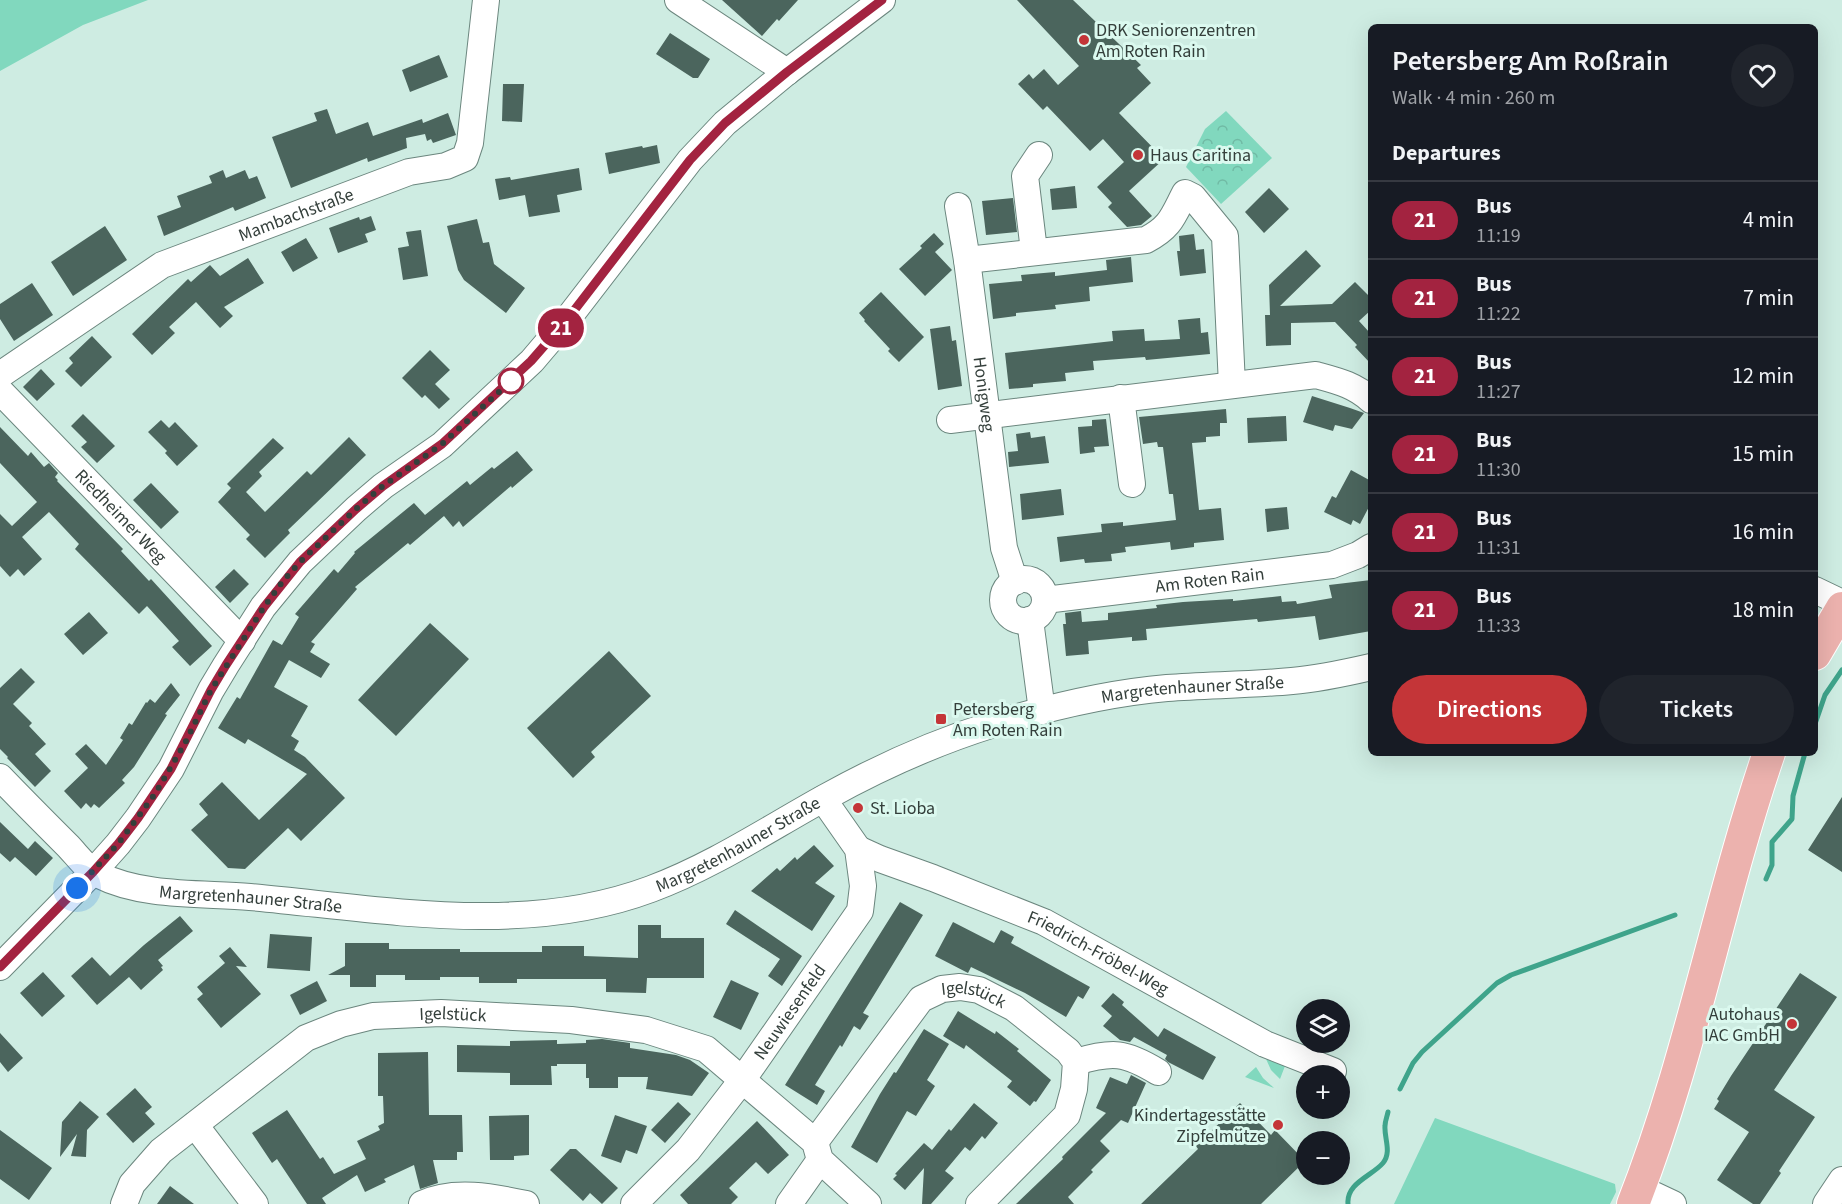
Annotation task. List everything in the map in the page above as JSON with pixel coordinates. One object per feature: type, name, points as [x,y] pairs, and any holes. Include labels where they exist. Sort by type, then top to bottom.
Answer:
[{"type":"main road","points":[[1818,649],[1842,608]]},
{"type":"main road","points":[[1636,1196],[1673,1090],[1743,833],[1768,756]]},
{"type":"street","name":"Mambachstraße","points":[[0,375],[162,265],[410,172],[446,166],[465,158],[470,143],[486,0]]},
{"type":"street","points":[[0,967],[93,872],[138,818],[171,769],[211,690],[283,581],[319,544],[383,486],[442,444],[531,361],[566,321],[690,160],[725,123],[787,72],[882,0]]},
{"type":"street","points":[[693,4],[787,72]]},
{"type":"street","points":[[1034,251],[1025,176],[1039,155]]},
{"type":"street","points":[[967,260],[1146,240],[1161,232],[1170,222],[1185,193],[1193,197],[1225,236],[1232,385]]},
{"type":"street","name":"Honigweg","points":[[958,206],[1004,548],[1015,582]]},
{"type":"street","points":[[950,420],[1316,375],[1348,383],[1368,397]]},
{"type":"street","name":"Riedheimer Weg","points":[[0,391],[242,641]]},
{"type":"street","points":[[1121,398],[1132,484]]},
{"type":"street","name":"Am Roten Rain","points":[[1045,600],[1332,565],[1368,549]]},
{"type":"street","points":[[1023,579],[1038,585],[1045,600],[1041,613],[1030,620],[1021,621],[1006,612],[1003,604],[1008,587],[1023,579]]},
{"type":"street","points":[[1818,591],[1842,603]]},
{"type":"street","points":[[1030,620],[1042,711]]},
{"type":"street","name":"Margretenhauner Straße","points":[[93,872],[123,886],[148,890],[433,915],[479,917],[565,910],[604,903],[686,876],[874,771],[938,744],[996,724],[1091,699],[1127,693],[1164,688],[1294,681],[1368,668]]},
{"type":"street","points":[[0,777],[93,872]]},
{"type":"street","name":"Neuwiesenfeld","points":[[634,1204],[688,1150],[743,1079],[860,911],[863,886],[858,849],[823,799]]},
{"type":"street","name":"Friedrich-Fröbel-Weg","points":[[858,849],[1044,922],[1265,1044],[1318,1065]]},
{"type":"street","name":"Igelstück","points":[[789,1204],[818,1151],[921,999],[942,990],[960,987],[979,990],[1014,1008],[1068,1051],[1076,1062]]},
{"type":"street","name":"Igelstück","points":[[124,1204],[132,1184],[161,1151],[306,1038],[341,1024],[373,1016],[441,1012],[570,1020],[646,1030],[706,1049],[743,1079],[818,1151],[868,1204]]},
{"type":"street","points":[[979,1204],[1067,1115],[1074,1089],[1076,1062],[1095,1056],[1116,1054],[1138,1060],[1158,1072]]},
{"type":"street","points":[[195,1125],[255,1204]]},
{"type":"street","points":[[1826,1204],[1842,1180]]},
{"type":"street","points":[[422,1204],[467,1195],[526,1204]]},
{"type":"street","points":[[1636,1196],[1673,1204]]},
{"type":"green space","points":[[0,0],[148,0],[83,25],[0,71]]},
{"type":"green space","points":[[1226,111],[1272,158],[1221,204],[1186,167],[1205,129]]},
{"type":"green space","points":[[1266,1059],[1285,1066],[1280,1079],[1271,1070]]},
{"type":"green space","points":[[1256,1067],[1263,1078],[1274,1088],[1245,1077]]},
{"type":"green space","points":[[1435,1118],[1615,1184],[1616,1192],[1610,1204],[1394,1204]]},
{"type":"building","points":[[722,0],[798,0],[762,36]]},
{"type":"building","points":[[1017,0],[1073,0],[1141,65],[1137,68],[1151,83],[1119,113],[1164,159],[1129,191],[1152,216],[1141,225],[1127,227],[1108,207],[1112,203],[1097,187],[1124,162],[1103,139],[1090,151],[1047,106],[1043,110],[1018,84],[1029,74],[1033,79],[1044,69],[1058,85],[1079,66]]},
{"type":"building","points":[[670,33],[710,59],[698,78],[693,78],[656,54]]},
{"type":"building","points":[[439,55],[448,77],[410,92],[402,70]]},
{"type":"building","points":[[503,84],[524,84],[522,122],[502,121]]},
{"type":"building","points":[[327,109],[336,134],[368,122],[373,136],[422,119],[423,123],[448,113],[456,135],[433,143],[431,139],[427,141],[425,134],[406,138],[407,148],[368,162],[367,158],[291,188],[272,137],[317,121],[314,113]]},
{"type":"building","points":[[657,145],[660,163],[609,174],[605,153]]},
{"type":"building","points":[[579,168],[582,190],[557,195],[560,212],[529,217],[525,195],[499,200],[495,179],[510,177],[511,180]]},
{"type":"building","points":[[223,170],[226,178],[245,170],[249,179],[257,176],[266,198],[235,211],[233,207],[164,236],[157,216],[181,207],[177,196],[212,183],[209,176]]},
{"type":"building","points":[[1075,186],[1077,208],[1052,210],[1050,189]]},
{"type":"building","points":[[1269,188],[1289,209],[1264,233],[1245,212]]},
{"type":"building","points":[[1013,198],[1017,232],[986,235],[982,201]]},
{"type":"building","points":[[371,216],[376,230],[365,234],[368,242],[338,253],[329,228],[359,217],[360,220]]},
{"type":"building","points":[[477,219],[483,243],[489,242],[494,264],[525,288],[506,313],[464,280],[458,270],[447,226]]},
{"type":"building","points":[[105,226],[127,260],[73,296],[51,262]]},
{"type":"building","points":[[421,230],[428,276],[403,280],[398,248],[409,246],[406,232]]},
{"type":"building","points":[[934,233],[944,244],[935,252],[952,270],[925,296],[899,269],[922,248],[920,246]]},
{"type":"building","points":[[1194,234],[1196,250],[1204,249],[1206,273],[1180,276],[1177,251],[1180,251],[1179,236]]},
{"type":"building","points":[[306,238],[318,258],[293,272],[281,252]]},
{"type":"building","points":[[1306,250],[1321,266],[1280,306],[1332,304],[1355,282],[1368,295],[1368,313],[1359,321],[1368,331],[1368,361],[1355,347],[1357,345],[1335,322],[1291,323],[1291,345],[1266,346],[1265,315],[1270,315],[1269,285]]},
{"type":"building","points":[[1131,257],[1133,282],[1089,287],[1090,301],[1055,305],[1056,309],[1016,313],[1016,316],[993,319],[989,284],[1022,281],[1021,275],[1055,272],[1055,276],[1107,270],[1106,260]]},
{"type":"building","points":[[248,258],[264,283],[224,307],[233,316],[220,328],[196,302],[169,327],[175,333],[152,355],[132,334],[188,279],[191,282],[210,265],[220,276]]},
{"type":"building","points":[[32,283],[53,315],[14,341],[0,319],[0,304]]},
{"type":"building","points":[[881,292],[924,337],[899,362],[859,313]]},
{"type":"building","points":[[1200,318],[1201,333],[1208,332],[1210,354],[1146,360],[1145,357],[1093,361],[1094,370],[1065,373],[1066,381],[1009,389],[1005,353],[1113,341],[1112,331],[1144,329],[1145,341],[1180,339],[1178,320]]},
{"type":"building","points":[[950,326],[952,341],[956,340],[962,386],[938,390],[930,329]]},
{"type":"building","points":[[92,336],[112,357],[81,387],[65,371],[73,363],[69,358]]},
{"type":"building","points":[[430,350],[450,370],[435,384],[450,399],[439,409],[425,395],[422,398],[402,378]]},
{"type":"building","points":[[41,369],[55,384],[37,401],[23,387]]},
{"type":"building","points":[[1312,396],[1364,413],[1352,429],[1335,425],[1333,431],[1303,422]]},
{"type":"building","points":[[1226,409],[1227,423],[1220,423],[1220,436],[1206,437],[1206,442],[1192,443],[1199,510],[1221,508],[1224,540],[1194,543],[1194,547],[1171,550],[1170,542],[1125,547],[1126,552],[1111,554],[1112,561],[1085,563],[1084,559],[1060,562],[1057,537],[1102,532],[1101,524],[1123,522],[1123,526],[1176,520],[1173,494],[1169,494],[1163,447],[1158,447],[1157,442],[1143,444],[1139,417]]},
{"type":"building","points":[[83,414],[115,446],[97,463],[81,447],[87,442],[71,426]]},
{"type":"building","points":[[1286,416],[1287,441],[1248,443],[1247,418]]},
{"type":"building","points":[[1106,419],[1109,446],[1094,447],[1095,452],[1080,454],[1078,427],[1092,426],[1092,420]]},
{"type":"building","points":[[161,420],[169,428],[175,422],[198,446],[177,466],[165,453],[167,451],[148,432]]},
{"type":"building","points":[[0,427],[28,456],[31,452],[44,467],[49,463],[58,473],[55,477],[57,481],[212,646],[190,666],[172,647],[179,641],[147,606],[139,614],[75,549],[79,544],[49,512],[22,537],[42,559],[24,576],[18,569],[10,577],[0,566],[0,514],[12,526],[37,502],[0,463]]},
{"type":"building","points":[[1030,432],[1031,438],[1045,436],[1049,463],[1009,467],[1008,452],[1018,451],[1016,434]]},
{"type":"building","points":[[349,437],[366,455],[288,530],[290,533],[265,558],[246,539],[250,535],[218,502],[231,488],[227,484],[273,438],[284,448],[259,472],[262,476],[246,492],[265,512],[307,471],[311,475]]},
{"type":"building","points":[[517,451],[533,470],[512,488],[511,486],[463,527],[459,521],[453,527],[444,516],[355,587],[357,589],[311,642],[315,644],[310,652],[330,664],[321,678],[289,660],[274,687],[308,706],[291,736],[299,741],[294,750],[305,757],[345,798],[301,841],[288,828],[245,869],[228,868],[191,830],[208,815],[199,804],[222,782],[259,820],[307,774],[248,739],[245,744],[218,728],[237,697],[240,699],[273,640],[282,645],[299,617],[295,614],[334,569],[338,573],[354,552],[414,503],[425,515],[467,481],[470,485]]},
{"type":"building","points":[[1351,470],[1368,479],[1368,509],[1360,524],[1353,520],[1351,525],[1324,512],[1332,496],[1336,498]]},
{"type":"building","points":[[151,483],[179,512],[161,529],[133,500]]},
{"type":"building","points":[[1061,489],[1064,515],[1022,520],[1020,494]]},
{"type":"building","points":[[1287,507],[1289,529],[1267,532],[1265,509]]},
{"type":"building","points":[[234,569],[249,584],[230,603],[215,587]]},
{"type":"building","points":[[1368,580],[1368,632],[1319,640],[1315,616],[1258,622],[1257,619],[1146,629],[1147,640],[1132,641],[1132,637],[1088,641],[1089,654],[1066,656],[1063,624],[1066,624],[1065,613],[1081,611],[1082,622],[1108,620],[1108,613],[1157,608],[1156,605],[1183,602],[1233,599],[1233,601],[1281,596],[1282,602],[1296,601],[1297,604],[1332,598],[1329,585]]},
{"type":"building","points":[[89,612],[108,633],[83,655],[64,634]]},
{"type":"building","points":[[430,623],[469,659],[396,736],[358,700]]},
{"type":"building","points":[[609,651],[651,696],[591,752],[595,757],[573,778],[527,728]]},
{"type":"building","points":[[21,668],[35,682],[13,704],[32,723],[29,726],[46,744],[35,754],[51,771],[35,787],[0,749],[0,688]]},
{"type":"building","points":[[171,683],[180,695],[165,714],[167,715],[134,767],[122,780],[125,783],[99,808],[94,804],[91,808],[86,803],[81,809],[64,791],[88,768],[75,754],[86,744],[106,765],[123,740],[120,738],[129,723],[132,725],[146,702],[150,699],[155,703]]},
{"type":"building","points":[[1842,797],[1842,872],[1808,850]]},
{"type":"building","points":[[0,822],[28,849],[35,841],[53,858],[36,876],[15,857],[10,862],[0,853]]},
{"type":"building","points":[[814,845],[834,866],[815,883],[835,896],[812,931],[751,891],[777,868],[780,871],[795,857],[797,860]]},
{"type":"building","points":[[900,902],[923,915],[863,1013],[869,1016],[860,1030],[854,1026],[815,1085],[825,1091],[817,1105],[785,1085]]},
{"type":"building","points":[[735,910],[802,956],[782,986],[768,976],[780,959],[726,924]]},
{"type":"building","points":[[180,916],[193,931],[158,960],[163,970],[141,990],[129,977],[97,1005],[71,976],[92,957],[110,976]]},
{"type":"building","points":[[953,922],[994,943],[1001,930],[1014,937],[1011,943],[1090,987],[1083,999],[1078,996],[1066,1017],[1025,993],[971,967],[968,973],[935,956]]},
{"type":"building","points":[[638,925],[661,925],[661,938],[704,938],[704,978],[647,978],[646,993],[606,992],[606,979],[517,979],[517,983],[479,983],[479,977],[405,980],[405,975],[376,975],[376,987],[350,987],[350,975],[328,975],[345,966],[345,943],[389,943],[389,949],[460,949],[460,952],[542,952],[542,946],[584,946],[584,956],[638,958]]},
{"type":"building","points":[[270,934],[312,937],[310,971],[267,968]]},
{"type":"building","points":[[230,947],[247,967],[236,966],[261,994],[221,1028],[197,999],[203,994],[197,987],[225,963],[219,956]]},
{"type":"building","points":[[43,972],[65,996],[42,1017],[20,993]]},
{"type":"building","points":[[1800,973],[1837,997],[1774,1090],[1815,1117],[1760,1204],[1753,1204],[1717,1180],[1749,1132],[1714,1109],[1719,1101],[1717,1099],[1731,1076]]},
{"type":"building","points":[[731,980],[759,993],[741,1030],[713,1017]]},
{"type":"building","points":[[317,981],[327,1001],[300,1015],[290,995]]},
{"type":"building","points":[[1113,993],[1124,1002],[1122,1005],[1158,1037],[1164,1028],[1216,1057],[1203,1080],[1168,1062],[1165,1059],[1167,1055],[1134,1037],[1130,1042],[1120,1040],[1103,1026],[1112,1016],[1101,1006]]},
{"type":"building","points":[[958,1011],[995,1034],[996,1031],[1019,1049],[1017,1051],[1051,1080],[1036,1102],[1034,1101],[1030,1106],[1007,1087],[1012,1081],[966,1045],[964,1049],[943,1036]]},
{"type":"building","points":[[924,1029],[949,1044],[927,1080],[935,1086],[916,1116],[907,1111],[877,1163],[851,1147],[880,1094]]},
{"type":"building","points":[[0,1033],[23,1058],[8,1072],[0,1062]]},
{"type":"building","points":[[602,1039],[630,1043],[630,1048],[676,1055],[690,1060],[709,1073],[692,1096],[646,1089],[648,1077],[618,1077],[618,1088],[589,1088],[586,1064],[551,1066],[552,1085],[510,1085],[510,1073],[457,1072],[457,1045],[510,1046],[510,1041],[557,1040],[557,1044],[586,1043],[586,1040]]},
{"type":"building","points":[[428,1052],[429,1115],[462,1115],[463,1152],[457,1152],[457,1160],[433,1160],[438,1183],[420,1189],[414,1165],[384,1179],[386,1182],[365,1192],[357,1175],[322,1198],[326,1204],[307,1204],[277,1159],[272,1163],[252,1133],[287,1110],[320,1159],[323,1157],[334,1174],[366,1159],[357,1141],[380,1130],[378,1126],[384,1123],[383,1096],[378,1096],[378,1053]]},
{"type":"building","points":[[1131,1075],[1146,1083],[1128,1123],[1121,1120],[1100,1141],[1110,1151],[1068,1197],[1074,1204],[1016,1204],[1106,1113],[1096,1108],[1110,1077],[1127,1084]]},
{"type":"building","points":[[135,1088],[152,1107],[145,1113],[155,1124],[133,1143],[106,1114]]},
{"type":"building","points":[[80,1101],[99,1117],[87,1130],[86,1157],[71,1156],[77,1134],[60,1157],[62,1122]]},
{"type":"building","points":[[678,1102],[691,1114],[665,1143],[651,1130]]},
{"type":"building","points":[[974,1103],[998,1123],[985,1139],[982,1136],[970,1151],[965,1147],[945,1171],[954,1178],[931,1204],[922,1204],[924,1168],[905,1190],[893,1179],[897,1175],[895,1174],[924,1143],[932,1150]]},
{"type":"building","points":[[1240,1103],[1271,1135],[1275,1130],[1296,1152],[1296,1170],[1261,1204],[1141,1204],[1198,1149],[1196,1146]]},
{"type":"building","points":[[529,1115],[529,1155],[514,1156],[514,1160],[490,1160],[489,1116]]},
{"type":"building","points":[[615,1115],[647,1126],[637,1154],[626,1150],[621,1163],[601,1156]]},
{"type":"building","points":[[757,1121],[789,1155],[768,1174],[756,1162],[729,1188],[738,1197],[731,1204],[688,1204],[680,1195]]},
{"type":"building","points":[[0,1130],[52,1168],[29,1200],[0,1179]]},
{"type":"building","points":[[570,1149],[576,1149],[618,1188],[602,1204],[590,1193],[583,1201],[550,1170]]},
{"type":"building","points":[[170,1186],[194,1204],[157,1204]]},
{"type":"waterway","points":[[1818,715],[1825,695],[1842,670]]},
{"type":"waterway","points":[[1766,879],[1772,865],[1772,842],[1792,819],[1793,796],[1804,756]]},
{"type":"waterway","points":[[1400,1089],[1413,1063],[1422,1052],[1497,983],[1511,975],[1675,915]]},
{"type":"waterway","points":[[1348,1204],[1348,1197],[1355,1185],[1386,1159],[1385,1124],[1388,1112]]},
{"type":"bus line","name":"21","points":[[0,967],[93,872],[138,818],[171,769],[226,665],[264,607],[300,562],[383,486],[442,444],[531,361],[566,321],[690,160],[725,123],[755,97],[882,0]]},
{"type":"place","name":"DRK Seniorenzentren Am Roten Rain","points":[[1084,40]]},
{"type":"place","name":"Haus Caritina","points":[[1138,155]]},
{"type":"place","name":"Petersberg Am Roten Rain","points":[[941,719]]},
{"type":"place","name":"St. Lioba","points":[[858,808]]},
{"type":"place","name":"Autohaus IAC GmbH","points":[[1792,1024]]},
{"type":"place","name":"Kindertagesstätte Zipfelmütze","points":[[1278,1125]]},
{"type":"route","points":[[77,888],[118,844],[155,794],[171,769],[226,665],[283,581],[356,509],[383,486],[442,444],[511,381]]}]
